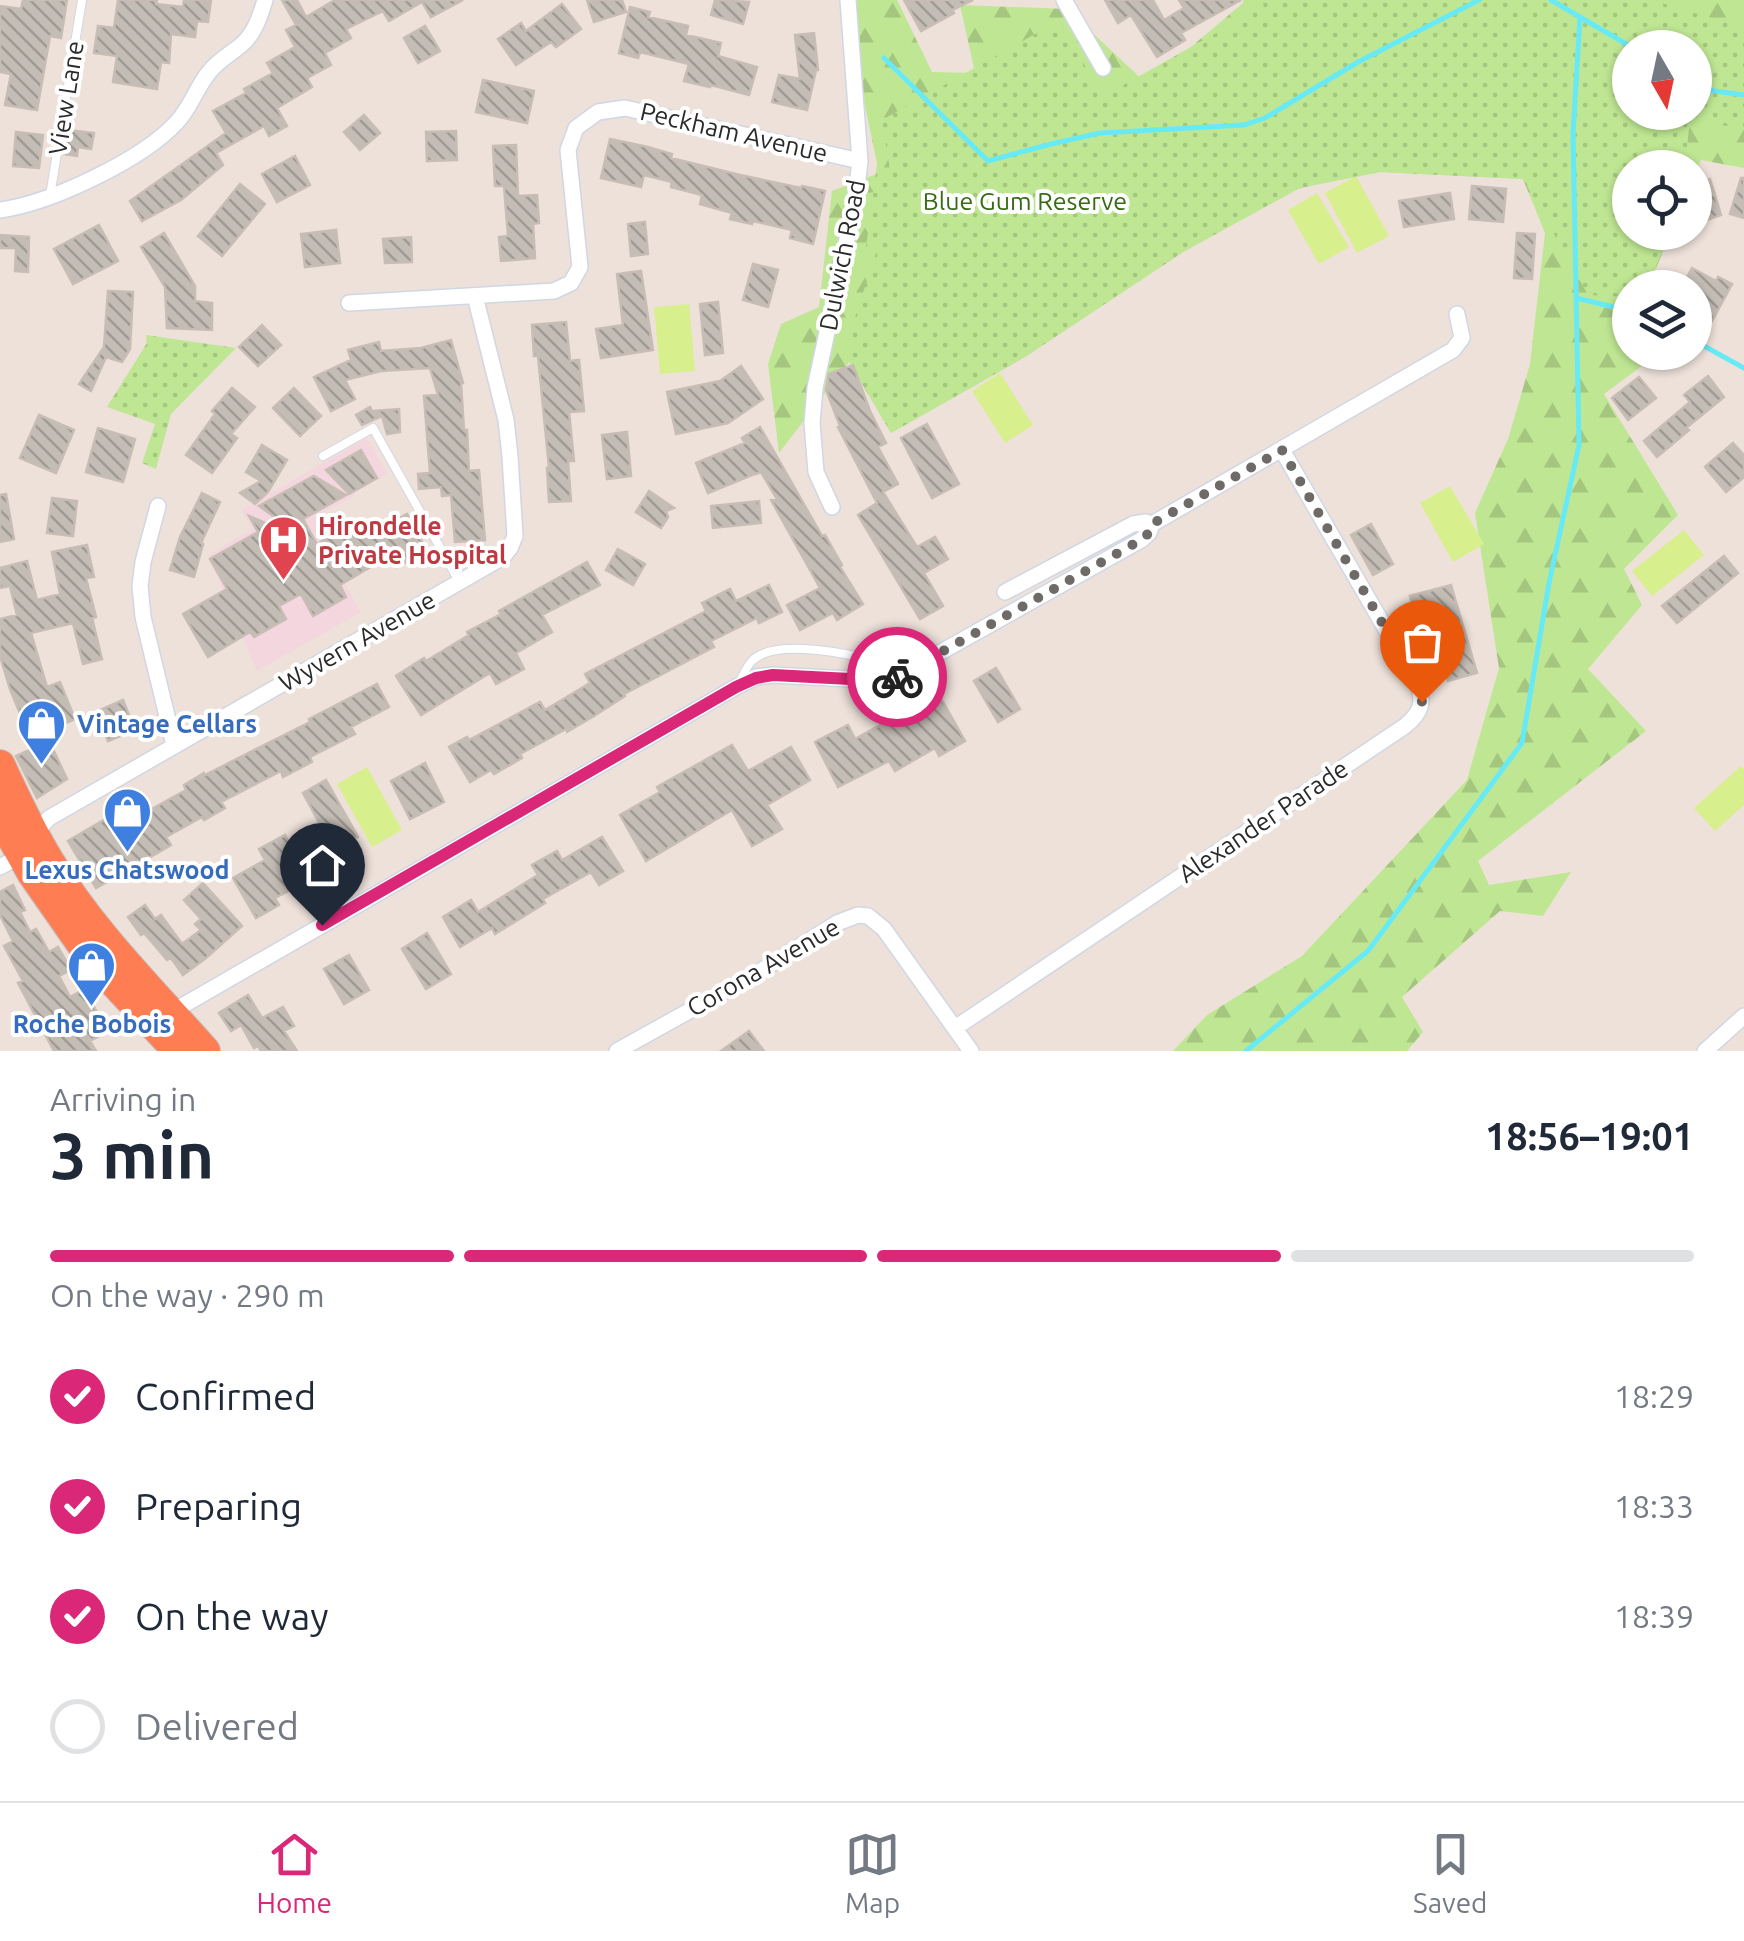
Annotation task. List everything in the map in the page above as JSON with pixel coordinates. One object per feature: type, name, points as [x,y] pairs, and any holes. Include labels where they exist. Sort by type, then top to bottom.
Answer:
[{"type":"highway","points":[[0,764],[18,851]]},
{"type":"highway","points":[[0,816],[32,873],[92,959],[205,1051]]},
{"type":"highway","points":[[162,1018],[178,1051]]},
{"type":"street","points":[[0,210],[50,196],[94,177],[126,160],[173,126],[186,112],[211,68],[244,43],[265,0]]},
{"type":"street","name":"Dulwich Road","points":[[832,507],[816,472],[812,423],[856,202],[860,161],[848,0]]},
{"type":"street","points":[[1064,0],[1103,68]]},
{"type":"street","name":"Peckham Avenue","points":[[348,303],[554,291],[571,283],[580,267],[568,150],[576,128],[598,112],[625,108],[860,161]]},
{"type":"street","name":"Wyvern Avenue","points":[[18,851],[49,818],[503,557],[515,536],[506,420],[475,296]]},
{"type":"street","points":[[162,1018],[736,687],[773,675],[889,681],[1125,549],[1149,533],[1152,524],[1453,350],[1462,338],[1456,314]]},
{"type":"street","name":"Alexander Parade","points":[[955,1028],[1389,736],[1419,711],[1422,702],[1417,683],[1282,450]]},
{"type":"street","points":[[158,506],[140,586],[174,745]]},
{"type":"street","points":[[1005,592],[1134,524],[1152,524]]},
{"type":"street","name":"Corona Avenue","points":[[617,1051],[759,972],[837,922],[858,915],[868,916],[884,928],[955,1028]]},
{"type":"street","points":[[1705,1051],[1744,1016]]},
{"type":"street","points":[[955,1028],[971,1051]]},
{"type":"lane","name":"View Lane","points":[[50,196],[82,0]]},
{"type":"lane","points":[[323,456],[373,428],[460,583]]},
{"type":"lane","points":[[736,687],[753,660],[773,650],[806,648],[880,662],[890,668],[889,681]]},
{"type":"shaded area","name":"Hirondelle Private Hospital","points":[[365,439],[387,473],[321,514],[316,533],[361,612],[257,671],[208,555],[252,529],[241,510]]},
{"type":"green space","points":[[843,0],[897,0],[932,72],[975,73],[960,5],[1067,9],[1147,84],[1243,0],[1744,0],[1744,168],[1712,162],[1712,150],[1612,150],[1612,250],[1664,250],[1655,270],[1612,270],[1612,370],[1636,370],[1604,394],[1678,515],[1624,569],[1642,605],[1588,669],[1646,731],[1478,861],[1489,885],[1571,872],[1543,916],[1500,911],[1402,997],[1423,1032],[1407,1051],[1173,1051],[1207,1015],[1302,956],[1467,780],[1499,668],[1475,513],[1508,439],[1530,364],[1545,233],[1523,179],[1380,172],[1300,188],[1183,252],[1025,357],[891,433],[849,362],[779,453],[768,364],[781,324],[819,307],[832,191],[879,173]]},
{"type":"green space","name":"Blue Gum Reserve","points":[[1261,0],[1652,0],[1744,28],[1744,130],[1712,123],[1712,30],[1612,30],[1612,130],[1689,130],[1687,150],[1612,150],[1612,250],[1662,250],[1655,270],[1612,270],[1612,296],[1588,295],[1523,179],[1380,172],[1299,188],[1183,252],[1025,357],[891,433],[850,362],[848,339],[879,244],[866,247],[877,165],[890,170],[882,120],[1060,20],[1102,97],[1264,6]]},
{"type":"green space","points":[[1356,176],[1389,236],[1357,253],[1325,193]]},
{"type":"green space","points":[[1317,193],[1349,247],[1319,264],[1288,210]]},
{"type":"green space","points":[[689,304],[695,371],[660,374],[654,307]]},
{"type":"green space","points":[[146,335],[236,348],[171,414],[156,469],[142,463],[155,424],[107,407],[147,343]]},
{"type":"green space","points":[[1000,373],[1033,425],[1005,443],[972,391]]},
{"type":"green space","points":[[1450,486],[1484,544],[1453,562],[1420,503]]},
{"type":"green space","points":[[1684,530],[1704,555],[1652,596],[1632,571]]},
{"type":"green space","points":[[1741,766],[1744,805],[1715,831],[1694,808]]},
{"type":"green space","points":[[367,767],[402,830],[372,847],[337,784]]},
{"type":"building","points":[[23,0],[67,0],[61,38],[50,36],[37,110],[5,105],[11,74],[0,72],[0,6],[21,9]]},
{"type":"building","points":[[118,0],[157,0],[156,4],[183,7],[184,0],[211,0],[208,22],[197,21],[195,37],[171,34],[169,63],[161,62],[157,89],[113,82],[117,56],[94,53],[98,26],[114,28]]},
{"type":"building","points":[[282,0],[297,0],[306,17],[335,0],[463,0],[431,17],[422,2],[389,21],[383,11],[346,29],[351,38],[325,53],[331,65],[307,78],[312,87],[277,108],[287,126],[269,136],[264,126],[216,153],[223,165],[181,200],[142,221],[130,201],[226,133],[213,111],[273,73],[267,63],[295,47],[286,30],[296,25]]},
{"type":"building","points":[[587,0],[622,0],[626,12],[594,22]]},
{"type":"building","points":[[715,0],[749,2],[743,24],[711,15]]},
{"type":"building","points":[[904,0],[973,0],[921,31]]},
{"type":"building","points":[[1105,0],[1153,0],[1164,20],[1184,8],[1179,0],[1241,0],[1181,33],[1185,40],[1157,57],[1131,15],[1118,23]]},
{"type":"building","points":[[562,4],[581,29],[556,47],[551,42],[516,65],[498,39],[521,23],[526,31]]},
{"type":"building","points":[[630,7],[650,12],[648,17],[688,26],[686,35],[721,43],[718,56],[757,67],[749,95],[684,81],[689,64],[640,52],[638,58],[619,53]]},
{"type":"building","points":[[425,26],[440,51],[418,63],[404,38]]},
{"type":"building","points":[[814,33],[818,70],[807,110],[772,102],[779,75],[800,79],[795,35]]},
{"type":"building","points":[[483,80],[534,91],[527,123],[476,112]]},
{"type":"building","points":[[364,115],[380,133],[360,150],[344,132]]},
{"type":"building","points":[[68,130],[94,133],[91,149],[78,147],[77,156],[64,154]]},
{"type":"building","points":[[456,131],[457,160],[427,161],[426,132]]},
{"type":"building","points":[[16,132],[43,135],[39,168],[13,166]]},
{"type":"building","points":[[610,139],[740,175],[825,191],[813,244],[790,238],[792,230],[730,219],[732,213],[700,204],[702,195],[671,187],[672,182],[644,175],[641,187],[601,178]]},
{"type":"building","points":[[516,145],[518,196],[537,195],[539,223],[533,224],[535,258],[501,261],[499,237],[508,236],[504,186],[495,186],[493,146]]},
{"type":"building","points":[[295,156],[310,185],[277,202],[262,174]]},
{"type":"building","points":[[1744,178],[1744,218],[1730,214]]},
{"type":"building","points":[[240,184],[265,204],[222,256],[198,236]]},
{"type":"building","points":[[1472,186],[1506,189],[1503,222],[1469,219]]},
{"type":"building","points":[[1712,186],[1721,215],[1712,218]]},
{"type":"building","points":[[1450,193],[1454,219],[1404,227],[1399,201]]},
{"type":"building","points":[[645,222],[648,254],[631,256],[628,224]]},
{"type":"building","points":[[99,225],[118,261],[73,284],[54,249]]},
{"type":"building","points":[[336,230],[340,263],[305,267],[301,234]]},
{"type":"building","points":[[164,233],[195,286],[195,301],[212,303],[212,330],[167,328],[165,287],[141,247]]},
{"type":"building","points":[[1517,233],[1535,234],[1532,279],[1514,278]]},
{"type":"building","points":[[0,235],[29,237],[28,272],[15,271],[16,248],[0,248]]},
{"type":"building","points":[[411,237],[412,262],[385,263],[383,239]]},
{"type":"building","points":[[753,264],[778,270],[768,307],[743,300]]},
{"type":"building","points":[[641,271],[653,350],[601,358],[596,329],[623,325],[617,274]]},
{"type":"building","points":[[1718,277],[1732,284],[1712,321],[1712,279],[1716,281]]},
{"type":"building","points":[[108,291],[133,292],[130,349],[122,362],[106,357],[91,391],[79,384],[104,347]]},
{"type":"building","points":[[718,302],[723,353],[705,355],[700,304]]},
{"type":"building","points":[[566,322],[570,361],[579,360],[584,411],[569,412],[574,461],[568,461],[571,501],[549,502],[549,468],[532,325]]},
{"type":"building","points":[[262,325],[281,345],[258,366],[239,347]]},
{"type":"building","points":[[451,340],[463,383],[469,471],[479,470],[485,540],[455,542],[451,495],[442,496],[441,487],[419,489],[418,474],[430,473],[424,396],[438,395],[430,368],[381,371],[345,380],[355,399],[331,411],[314,377],[351,360],[348,350],[379,342],[381,351],[421,348]]},
{"type":"building","points":[[853,365],[886,443],[878,447],[898,484],[883,492],[917,547],[935,537],[948,559],[924,573],[943,606],[920,619],[858,515],[877,503],[838,427],[826,390],[829,374]]},
{"type":"building","points":[[741,366],[763,399],[728,423],[676,434],[667,392],[720,381]]},
{"type":"building","points":[[1708,376],[1724,397],[1657,457],[1644,441],[1690,402],[1684,395]]},
{"type":"building","points":[[1639,377],[1656,398],[1628,420],[1612,398]]},
{"type":"building","points":[[232,388],[255,407],[231,434],[237,438],[212,473],[186,455],[215,414],[212,411]]},
{"type":"building","points":[[294,388],[321,416],[300,436],[273,408]]},
{"type":"building","points":[[370,407],[372,411],[399,409],[400,432],[387,434],[382,416],[362,425],[356,415]]},
{"type":"building","points":[[39,415],[74,430],[56,473],[20,458]]},
{"type":"building","points":[[927,424],[959,484],[932,498],[901,438]]},
{"type":"building","points":[[760,427],[863,604],[837,620],[833,613],[800,630],[787,605],[820,588],[771,500],[777,499],[761,472],[708,493],[696,463],[745,443],[742,438]]},
{"type":"building","points":[[98,428],[135,439],[123,482],[86,472]]},
{"type":"building","points":[[627,432],[631,476],[607,479],[602,435]]},
{"type":"building","points":[[1733,443],[1744,455],[1744,477],[1726,492],[1705,467]]},
{"type":"building","points":[[262,445],[287,460],[268,492],[255,504],[240,493],[261,481],[246,472]]},
{"type":"building","points":[[361,450],[377,478],[349,494],[326,470]]},
{"type":"building","name":"Hirondelle Private Hospital","points":[[314,476],[346,495],[303,519],[317,544],[355,522],[364,538],[407,514],[427,551],[397,567],[391,555],[340,585],[346,597],[313,616],[301,594],[279,606],[286,619],[254,637],[250,632],[208,657],[183,614],[227,589],[210,559],[258,532],[249,516],[272,526],[276,518],[259,506]]},
{"type":"building","points":[[649,491],[674,508],[666,511],[668,517],[661,528],[636,512]]},
{"type":"building","points":[[202,493],[220,502],[201,543],[194,577],[170,570],[180,537]]},
{"type":"building","points":[[6,494],[14,539],[0,542],[0,495]]},
{"type":"building","points":[[52,498],[77,501],[73,536],[47,533]]},
{"type":"building","points":[[759,501],[761,523],[713,528],[711,506]]},
{"type":"building","points":[[1371,524],[1393,564],[1373,575],[1351,535]]},
{"type":"building","points":[[87,545],[94,577],[86,578],[102,659],[83,664],[73,623],[31,633],[47,687],[60,682],[75,719],[45,732],[67,779],[37,798],[16,756],[34,748],[0,656],[0,619],[17,615],[10,586],[0,588],[0,568],[27,561],[37,600],[60,594],[52,552]]},
{"type":"building","points":[[618,549],[645,564],[633,585],[606,570]]},
{"type":"building","points":[[1724,556],[1738,573],[1677,623],[1662,606]]},
{"type":"building","points":[[587,562],[600,585],[542,615],[552,632],[516,653],[524,669],[496,684],[490,673],[421,715],[396,676],[469,635],[467,632],[501,614],[499,611]]},
{"type":"building","points":[[769,585],[782,612],[759,623],[757,618],[711,641],[714,647],[624,694],[567,732],[566,729],[520,754],[522,758],[494,774],[491,770],[470,782],[449,747],[540,702],[545,710],[590,683],[585,674],[706,611],[702,603],[730,589],[736,601]]},
{"type":"building","points":[[1451,585],[1477,673],[1448,681],[1434,630],[1420,634],[1410,596]]},
{"type":"building","points":[[996,668],[1020,709],[998,722],[974,681]]},
{"type":"building","points":[[377,684],[389,707],[351,727],[355,734],[310,757],[312,762],[283,777],[281,771],[221,802],[225,808],[166,837],[171,845],[140,863],[137,860],[128,870],[96,888],[68,841],[143,797],[150,810],[186,790],[184,785],[204,773],[310,722],[309,719]]},
{"type":"building","points":[[123,700],[135,730],[108,741],[96,712]]},
{"type":"building","points":[[942,700],[965,741],[939,756],[935,748],[895,771],[889,761],[838,787],[815,742],[848,725],[855,739],[898,715],[902,723]]},
{"type":"building","points":[[732,745],[748,771],[791,747],[810,780],[767,805],[782,829],[752,846],[732,810],[646,861],[620,815],[660,792],[657,787]]},
{"type":"building","points":[[425,763],[444,802],[410,819],[391,781]]},
{"type":"building","points":[[326,780],[358,837],[334,850],[303,793]]},
{"type":"building","points":[[285,835],[310,880],[275,898],[279,905],[256,918],[233,878],[265,860],[259,849]]},
{"type":"building","points":[[602,837],[623,871],[599,885],[591,872],[543,899],[545,903],[495,934],[492,928],[460,947],[443,917],[471,900],[478,912],[538,875],[532,865],[557,851],[562,860]]},
{"type":"building","points":[[203,883],[242,926],[183,975],[128,917],[145,905],[155,919],[161,915],[182,944],[201,930],[195,924],[201,919],[184,900]]},
{"type":"building","points":[[13,885],[30,932],[36,929],[49,952],[58,947],[71,970],[59,976],[70,997],[85,989],[107,1032],[90,1041],[96,1051],[54,1051],[18,983],[23,981],[4,946],[13,941],[0,915],[0,892]]},
{"type":"building","points":[[427,933],[451,974],[426,989],[402,949]]},
{"type":"building","points":[[349,955],[369,990],[344,1004],[324,969]]},
{"type":"building","points":[[248,995],[262,1018],[283,1007],[294,1026],[284,1031],[297,1051],[261,1051],[258,1046],[254,1048],[241,1025],[231,1031],[219,1013]]},
{"type":"building","points":[[749,1031],[764,1051],[721,1051]]},
{"type":"waterway","points":[[884,58],[988,161],[1100,133],[1244,125],[1265,118],[1358,62],[1479,0]]},
{"type":"waterway","points":[[1551,0],[1612,36]]},
{"type":"waterway","points":[[1246,1051],[1368,951],[1522,743],[1549,583],[1579,445],[1573,134],[1580,17]]},
{"type":"waterway","points":[[1712,91],[1744,95]]},
{"type":"waterway","points":[[1576,298],[1612,307]]},
{"type":"waterway","points":[[1712,350],[1744,368]]},
{"type":"way so far","points":[[897,677],[1141,540],[1152,524],[1282,450],[1417,683],[1422,702]]},
{"type":"place","name":"Hirondelle Private Hospital","points":[[283,582]]},
{"type":"place","name":"Vintage Cellars","points":[[42,766]]},
{"type":"place","name":"Lexus Chatswood","points":[[127,854]]},
{"type":"place","name":"Roche Bobois","points":[[92,1008]]},
{"type":"route","points":[[322,925],[756,678],[773,675],[889,681],[897,677]]}]
